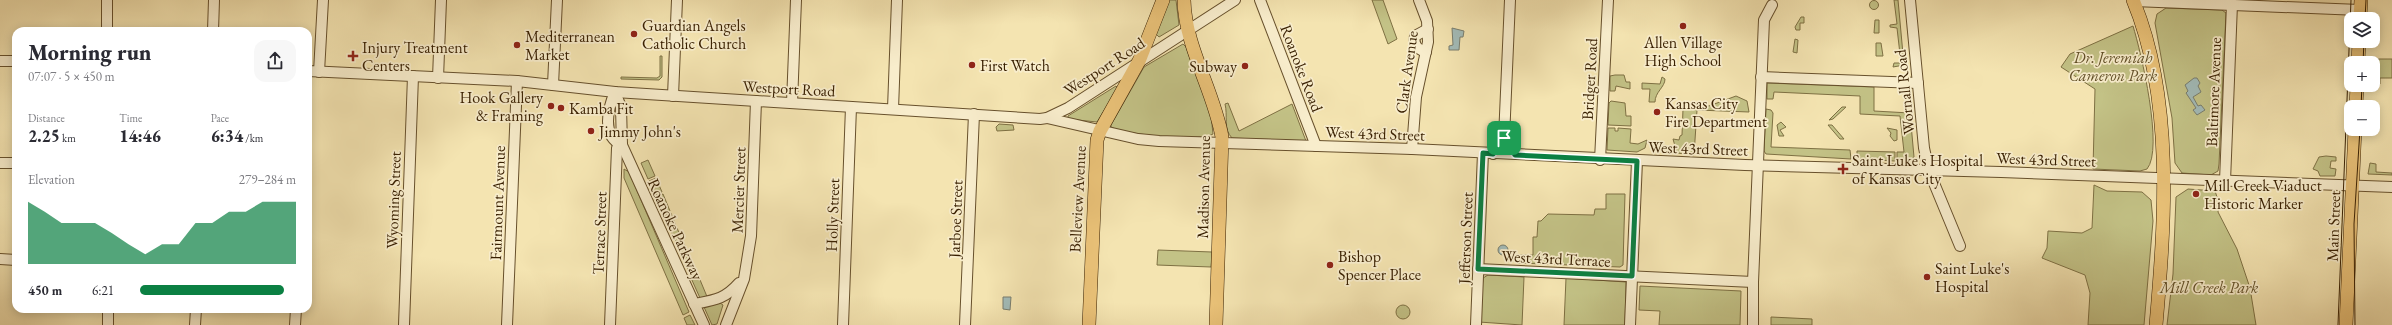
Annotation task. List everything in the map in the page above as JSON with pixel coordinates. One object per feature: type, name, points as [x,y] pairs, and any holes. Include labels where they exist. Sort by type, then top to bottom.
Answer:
[{"type":"main road","name":"Madison Avenue","points":[[1184,0],[1188,30],[1219,118],[1222,143],[1216,325]]},
{"type":"main road","points":[[2133,0],[2143,24],[2154,76],[2164,178],[2162,256],[2156,325]]},
{"type":"main road","name":"Belleview Avenue","points":[[1089,325],[1094,155],[1100,130],[1139,61],[1159,2]]},
{"type":"main road","name":"Main Street","points":[[2346,325],[2355,136]]},
{"type":"street","points":[[107,0],[107,27]]},
{"type":"street","points":[[213,27],[214,0]]},
{"type":"street","points":[[319,72],[323,0]]},
{"type":"street","points":[[438,78],[441,0]]},
{"type":"street","points":[[553,85],[557,0]]},
{"type":"street","points":[[673,96],[677,0]]},
{"type":"street","points":[[792,103],[796,0]]},
{"type":"street","points":[[893,109],[897,0]]},
{"type":"street","name":"Westport Road","points":[[312,71],[517,81],[616,92],[673,96],[1046,118],[1068,108],[1235,0]]},
{"type":"street","name":"Roanoke Road","points":[[1260,0],[1316,146]]},
{"type":"street","name":"Clark Avenue","points":[[1412,150],[1416,97],[1426,52],[1417,47],[1414,42],[1415,36],[1428,29],[1427,21],[1419,0]]},
{"type":"street","points":[[1510,0],[1504,138],[1515,155]]},
{"type":"street","name":"Bridger Road","points":[[1600,160],[1608,0]]},
{"type":"street","name":"Wornall Road","points":[[1910,0],[1924,148],[1929,171],[1960,246]]},
{"type":"street","points":[[2133,0],[2236,3],[2360,10]]},
{"type":"street","name":"Baltimore Avenue","points":[[2224,181],[2236,3]]},
{"type":"street","points":[[1753,325],[1757,166],[1764,20],[1772,5]]},
{"type":"street","points":[[0,61],[12,61]]},
{"type":"street","name":"Wyoming Street","points":[[404,325],[413,76]]},
{"type":"street","points":[[1761,77],[1918,83]]},
{"type":"street","name":"Fairmount Avenue","points":[[507,325],[517,81]]},
{"type":"street","name":"Roanoke Parkway","points":[[616,92],[621,107],[622,145],[704,325]]},
{"type":"street","name":"Mercier Street","points":[[726,325],[744,279],[752,236],[756,101]]},
{"type":"street","name":"Holly Street","points":[[842,325],[851,107]]},
{"type":"street","name":"Jarboe Street","points":[[965,325],[974,114]]},
{"type":"street","name":"West 43rd Street","points":[[1046,118],[1138,139],[1412,150],[1600,160],[2164,178],[2392,187]]},
{"type":"street","points":[[1488,154],[1504,138]]},
{"type":"street","name":"Terrace Street","points":[[610,325],[617,148],[622,145]]},
{"type":"street","name":"Jefferson Street","points":[[1476,325],[1478,269],[1488,154]]},
{"type":"street","points":[[1630,325],[1637,161]]},
{"type":"street","points":[[0,163],[12,163]]},
{"type":"street","points":[[0,259],[12,260]]},
{"type":"street","name":"West 43rd Terrace","points":[[1478,269],[1753,282]]},
{"type":"street","points":[[694,304],[729,294],[744,279]]},
{"type":"street","points":[[108,313],[108,325]]},
{"type":"street","points":[[195,325],[196,313]]},
{"type":"street","points":[[295,325],[296,313]]},
{"type":"green space","points":[[1169,0],[1176,0],[1179,25],[1159,37],[1156,34]]},
{"type":"green space","points":[[1372,0],[1383,0],[1397,39],[1388,44]]},
{"type":"green space","points":[[1874,0],[1879,5],[1874,10],[1869,5]]},
{"type":"green space","points":[[1894,0],[1898,0],[1904,65],[1893,67],[1894,63],[1901,63],[1897,28],[1890,27],[1890,25],[1897,24]]},
{"type":"green space","points":[[2166,8],[2222,10],[2226,13],[2219,164],[2218,171],[2211,175],[2182,173],[2175,163],[2172,118],[2155,23],[2157,14]]},
{"type":"green space","points":[[1801,17],[1804,17],[1804,23],[1800,23],[1800,30],[1796,30],[1795,27]]},
{"type":"green space","points":[[1875,20],[1879,20],[1879,33],[1874,33]]},
{"type":"green space","name":"Dr. Jeremiah Cameron Park","points":[[2133,26],[2141,56],[2149,100],[2152,122],[2152,158],[2147,169],[2140,171],[2093,169],[2095,89],[2061,67],[2070,54]]},
{"type":"green space","points":[[1795,39],[1798,40],[1797,53],[1793,52]]},
{"type":"green space","points":[[1876,43],[1881,43],[1883,56],[1876,56]]},
{"type":"green space","points":[[1183,44],[1186,47],[1211,115],[1213,134],[1194,137],[1146,135],[1131,133],[1111,127],[1144,67]]},
{"type":"green space","points":[[660,56],[662,56],[662,77],[659,80],[621,79],[621,77],[657,78],[660,76]]},
{"type":"green space","points":[[2380,59],[2392,59],[2392,78],[2380,78]]},
{"type":"green space","points":[[1624,75],[1626,82],[1630,82],[1630,89],[1616,86],[1615,91],[1610,91],[1610,76]]},
{"type":"green space","points":[[1662,77],[1665,79],[1665,82],[1655,98],[1655,102],[1649,102],[1650,89],[1642,89],[1642,83],[1660,84]]},
{"type":"green space","points":[[1767,83],[1874,87],[1874,111],[1910,113],[1914,157],[1909,161],[1897,161],[1897,152],[1904,152],[1900,116],[1860,114],[1860,96],[1774,92],[1773,99],[1767,99]]},
{"type":"green space","points":[[1116,86],[1118,88],[1097,122],[1068,119],[1068,116]]},
{"type":"green space","points":[[1736,96],[1747,101],[1749,112],[1697,110],[1694,155],[1677,153],[1673,139],[1679,140],[1680,136],[1682,135],[1683,109],[1697,109],[1699,107],[1709,106]]},
{"type":"green space","points":[[1611,101],[1625,103],[1626,116],[1631,116],[1631,126],[1608,125],[1609,103]]},
{"type":"green space","points":[[1228,103],[1239,131],[1292,104],[1306,141],[1232,138],[1229,134],[1227,126],[1225,104]]},
{"type":"green space","points":[[1842,107],[1846,107],[1833,119],[1829,120]]},
{"type":"green space","points":[[1766,109],[1771,110],[1773,113],[1771,147],[1850,150],[1851,159],[1766,154],[1764,151]]},
{"type":"green space","points":[[1781,122],[1786,127],[1780,130],[1784,136],[1779,136],[1777,125]]},
{"type":"green space","points":[[999,124],[1013,125],[1014,130],[997,131],[996,127]]},
{"type":"green space","points":[[1828,125],[1832,125],[1844,139],[1840,139]]},
{"type":"green space","points":[[1608,128],[1615,128],[1615,131],[1618,131],[1618,128],[1631,129],[1630,143],[1638,144],[1647,140],[1645,148],[1637,152],[1607,150]]},
{"type":"green space","points":[[1887,128],[1897,130],[1897,140],[1894,141]]},
{"type":"green space","points":[[1857,151],[1895,152],[1895,161],[1857,159]]},
{"type":"green space","points":[[2319,157],[2336,157],[2336,161],[2331,161],[2330,168],[2336,169],[2335,176],[2320,176],[2318,171],[2313,169]]},
{"type":"green space","points":[[648,160],[655,176],[648,179],[641,163]]},
{"type":"green space","points":[[2370,163],[2376,164],[2376,172],[2392,173],[2392,175],[2368,174]]},
{"type":"green space","points":[[624,169],[629,172],[689,312],[683,315],[624,178]]},
{"type":"green space","points":[[656,178],[662,192],[655,195],[649,181]]},
{"type":"green space","points":[[2094,185],[2107,191],[2142,192],[2151,200],[2153,221],[2144,325],[2088,325],[2090,293],[2085,275],[2042,258],[2047,248],[2048,231],[2082,233],[2092,228]]},
{"type":"green space","name":"Mill Creek Park","points":[[2188,189],[2215,191],[2219,203],[2218,212],[2237,249],[2250,288],[2256,325],[2167,325],[2173,274],[2176,197]]},
{"type":"green space","points":[[663,194],[670,211],[664,214],[656,197]]},
{"type":"green space","points":[[1606,194],[1625,194],[1623,265],[1620,267],[1518,263],[1519,255],[1533,255],[1533,237],[1537,237],[1538,221],[1541,221],[1548,214],[1594,215],[1595,209],[1606,209]]},
{"type":"green space","points":[[671,213],[676,226],[670,229],[664,216]]},
{"type":"green space","points":[[677,228],[697,273],[691,276],[671,231]]},
{"type":"green space","points":[[1158,250],[1212,252],[1211,267],[1157,265]]},
{"type":"green space","points":[[698,275],[708,299],[700,298],[691,278]]},
{"type":"green space","points":[[1488,275],[1524,277],[1522,325],[1479,322],[1483,278]]},
{"type":"green space","points":[[1566,278],[1626,282],[1625,325],[1564,325]]},
{"type":"green space","points":[[1640,286],[1741,291],[1740,325],[1659,325],[1660,311],[1639,310]]},
{"type":"green space","points":[[720,303],[723,305],[717,324],[712,325],[704,307]]},
{"type":"green space","points":[[1403,305],[1408,307],[1410,312],[1408,317],[1403,319],[1398,317],[1396,312],[1398,307]]},
{"type":"green space","points":[[690,315],[695,325],[687,325],[684,318]]},
{"type":"green space","points":[[1771,317],[1812,319],[1812,325],[1771,325]]},
{"type":"water","points":[[1452,28],[1464,31],[1463,37],[1460,37],[1459,50],[1449,50],[1449,46],[1453,45]]},
{"type":"water","points":[[2194,78],[2197,78],[2200,83],[2198,86],[2201,92],[2193,97],[2198,106],[2201,105],[2205,110],[2197,115],[2193,110],[2196,108],[2186,93],[2188,91],[2185,85]]},
{"type":"water","points":[[1501,245],[1505,245],[1507,246],[1507,254],[1501,255],[1498,252],[1498,248]]},
{"type":"water","points":[[1003,297],[1011,297],[1010,310],[1003,309]]},
{"type":"tram line","points":[[2338,325],[2351,0]]},
{"type":"tram line","points":[[2365,12],[2366,0]]},
{"type":"tram line","points":[[2363,56],[2364,48]]},
{"type":"tram line","points":[[2361,100],[2362,92]]},
{"type":"tram line","points":[[2355,325],[2354,224],[2360,136]]},
{"type":"place","name":"Allen Village High School","points":[[1683,26]]},
{"type":"place","name":"Guardian Angels Catholic Church","points":[[634,34]]},
{"type":"place","name":"Mediterranean Market","points":[[517,45]]},
{"type":"place","name":"Injury Treatment Centers","points":[[353,56]]},
{"type":"place","name":"First Watch","points":[[972,65]]},
{"type":"place","name":"Subway","points":[[1245,66]]},
{"type":"place","name":"Hook Gallery & Framing","points":[[551,106]]},
{"type":"place","name":"Kamba Fit","points":[[561,108]]},
{"type":"place","name":"Kansas City Fire Department","points":[[1657,112]]},
{"type":"place","name":"Jimmy John's","points":[[591,131]]},
{"type":"place","name":"Saint Luke's Hospital of Kansas City","points":[[1843,169]]},
{"type":"place","name":"Mill Creek Viaduct Historic Marker","points":[[2196,194]]},
{"type":"place","name":"Bishop Spencer Place","points":[[1330,265]]},
{"type":"place","name":"Saint Luke's Hospital","points":[[1927,277]]},
{"type":"route","points":[[1504,138],[1515,155],[1637,161],[1632,276],[1478,269],[1483,153],[1493,154],[1504,138]]}]
